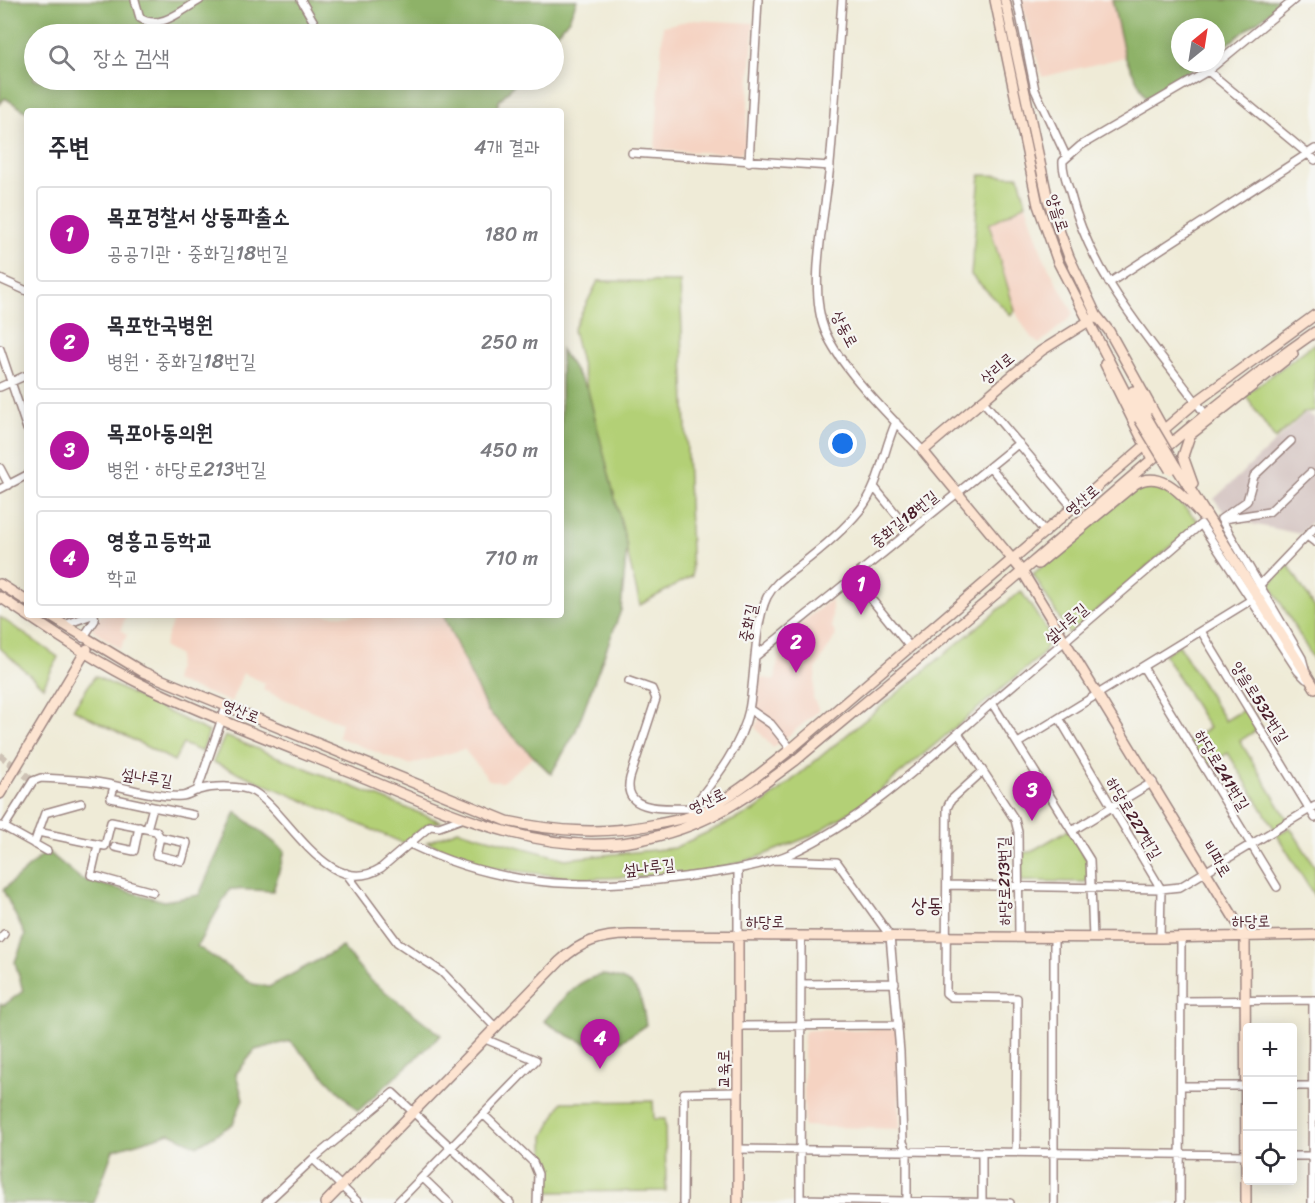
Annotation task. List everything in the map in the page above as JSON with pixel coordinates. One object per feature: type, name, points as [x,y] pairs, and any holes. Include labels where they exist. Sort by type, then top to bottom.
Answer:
[{"type":"street","points":[[135,0],[140,18],[148,23],[159,23],[200,0]]},
{"type":"street","points":[[301,0],[315,24]]},
{"type":"street","points":[[749,162],[758,0]]},
{"type":"street","name":"상동로","points":[[842,0],[830,166],[822,238],[819,314],[833,345],[1022,572]]},
{"type":"street","name":"양을로","points":[[995,0],[1038,205],[1058,261],[1092,318],[1172,468],[1215,530]]},
{"type":"street","name":"양을로","points":[[1005,0],[1048,200],[1092,318]]},
{"type":"street","points":[[1017,0],[1035,90],[1066,156]]},
{"type":"street","points":[[1225,57],[1293,0]]},
{"type":"street","points":[[1205,414],[1159,356],[1085,242],[1076,219],[1063,165],[1066,156],[1080,146],[1206,72]]},
{"type":"street","points":[[1209,72],[1315,160]]},
{"type":"street","points":[[1109,282],[1315,149]]},
{"type":"street","points":[[632,153],[830,166]]},
{"type":"street","points":[[0,279],[24,290]]},
{"type":"street","name":"영산로","points":[[31,618],[84,654],[146,687],[464,818],[539,838],[571,843],[633,841],[692,817],[731,794],[791,749],[1046,533],[1196,402],[1315,315]]},
{"type":"street","points":[[1092,318],[1109,332],[1171,443]]},
{"type":"street","points":[[1092,318],[1096,346],[1152,459]]},
{"type":"street","name":"상리로","points":[[923,451],[1041,351],[1092,318]]},
{"type":"street","name":"영산로","points":[[52,618],[143,672],[507,821],[571,832],[604,832],[692,817],[730,808],[795,761],[1022,572],[1205,414],[1265,367],[1315,332]]},
{"type":"street","points":[[1215,530],[1184,466],[1183,451],[1187,440],[1198,428],[1315,337]]},
{"type":"street","points":[[0,349],[24,420]]},
{"type":"street","points":[[0,387],[24,376]]},
{"type":"street","points":[[982,400],[1074,509]]},
{"type":"street","name":"중화길","points":[[692,817],[736,746],[749,710],[765,602],[779,579],[849,522],[861,509],[874,487],[886,444],[896,422]]},
{"type":"street","points":[[1221,519],[1247,501],[1254,476],[1291,441]]},
{"type":"street","name":"중화길18번길","points":[[756,656],[991,468],[1019,443]]},
{"type":"street","points":[[0,468],[9,484]]},
{"type":"street","points":[[991,468],[1046,533]]},
{"type":"street","points":[[1221,519],[1269,512],[1310,473]]},
{"type":"street","points":[[0,489],[24,476]]},
{"type":"street","points":[[1022,572],[1049,557],[1135,484],[1154,479],[1170,484],[1215,530],[1258,587]]},
{"type":"street","points":[[874,487],[910,531]]},
{"type":"street","points":[[1221,519],[1315,688]]},
{"type":"street","name":"섶나루길","points":[[410,844],[468,868],[518,879],[556,884],[633,884],[738,870],[791,853],[845,822],[902,781],[1201,524],[1251,600]]},
{"type":"street","points":[[1018,743],[1251,600],[1258,587],[1310,536],[1315,527]]},
{"type":"street","points":[[1310,536],[1315,542]]},
{"type":"street","name":"비파로","points":[[1022,572],[1153,782],[1245,936]]},
{"type":"street","points":[[854,578],[910,647]]},
{"type":"street","points":[[0,584],[24,599]]},
{"type":"street","name":"영산로","points":[[0,597],[24,613]]},
{"type":"street","points":[[1251,600],[1298,671],[1315,688]]},
{"type":"street","points":[[63,625],[84,618]]},
{"type":"street","points":[[0,794],[84,654],[94,618]]},
{"type":"street","name":"양을로532번길","points":[[1201,631],[1312,808],[1315,818]]},
{"type":"street","name":"하당로241번길","points":[[1143,667],[1277,888]]},
{"type":"street","points":[[629,681],[652,689],[656,699],[630,778],[629,792],[634,800],[650,807],[692,817]]},
{"type":"street","points":[[992,703],[1090,860],[1093,887],[1093,938]]},
{"type":"street","points":[[197,790],[226,707]]},
{"type":"street","points":[[749,710],[771,724],[791,749]]},
{"type":"street","name":"하당로227번길","points":[[1059,718],[1161,889]]},
{"type":"street","name":"하당로213번길","points":[[958,733],[1015,819],[1018,832],[1019,937]]},
{"type":"street","points":[[983,771],[951,800],[947,808],[946,993],[951,997],[1017,998],[1016,1152]]},
{"type":"street","name":"섶나루길","points":[[2,827],[33,781],[41,778],[96,782],[184,796],[197,790],[230,788],[252,790],[277,812],[314,855],[346,873]]},
{"type":"street","points":[[1072,831],[1153,782]]},
{"type":"street","points":[[114,786],[111,798],[193,815]]},
{"type":"street","points":[[34,844],[45,813],[81,804]]},
{"type":"street","points":[[147,829],[153,807]]},
{"type":"street","points":[[947,885],[1161,889],[1180,887],[1312,808]]},
{"type":"street","points":[[346,873],[375,872],[430,826],[440,827],[464,818]]},
{"type":"street","points":[[38,832],[105,846],[111,822],[139,827],[156,831],[160,837],[187,843],[182,861],[156,855],[160,837]]},
{"type":"street","points":[[2,827],[47,851]]},
{"type":"street","points":[[115,847],[134,851],[139,827]]},
{"type":"street","points":[[98,845],[91,876],[153,892]]},
{"type":"street","points":[[769,860],[837,862],[890,936],[898,1025],[903,1142],[907,1151],[907,1202]]},
{"type":"street","points":[[738,870],[738,936]]},
{"type":"street","points":[[346,873],[397,942],[442,972],[496,1028]]},
{"type":"street","points":[[1160,938],[1161,889]]},
{"type":"street","name":"하당로","points":[[325,1203],[567,954],[594,939],[622,935],[1181,938],[1315,935]]},
{"type":"street","name":"교육로","points":[[738,936],[738,1203]]},
{"type":"street","points":[[801,936],[800,1201],[1010,1203]]},
{"type":"street","points":[[1245,936],[1247,1077]]},
{"type":"street","points":[[1054,937],[1054,1203]]},
{"type":"street","points":[[1180,1203],[1181,938]]},
{"type":"street","points":[[801,984],[895,983]]},
{"type":"street","points":[[1182,1001],[1314,1000],[1312,1203]]},
{"type":"street","points":[[738,1026],[898,1025]]},
{"type":"street","points":[[397,1203],[536,1060],[485,1039]]},
{"type":"street","points":[[1180,1086],[1243,1086]]},
{"type":"street","points":[[1297,1086],[1314,1086]]},
{"type":"street","points":[[683,1203],[684,1093],[738,1092]]},
{"type":"street","points":[[266,1203],[313,1159],[393,1093],[510,1203]]},
{"type":"street","points":[[484,1115],[533,1162],[538,1174],[537,1203]]},
{"type":"street","points":[[738,1149],[1243,1155]]},
{"type":"street","points":[[982,1152],[982,1203]]},
{"type":"street","points":[[1297,1156],[1314,1156]]},
{"type":"street","points":[[313,1159],[359,1203]]},
{"type":"street","points":[[423,1178],[448,1203]]},
{"type":"street","points":[[1246,1185],[1246,1203]]},
{"type":"shaded area","points":[[1021,0],[1112,0],[1125,57],[1042,77]]},
{"type":"shaded area","points":[[692,20],[754,23],[745,146],[741,154],[655,150],[663,26]]},
{"type":"shaded area","points":[[1026,204],[1044,259],[1073,312],[1071,317],[1039,344],[1027,332],[1015,311],[989,224]]},
{"type":"shaded area","points":[[1306,413],[1315,418],[1315,518],[1300,534],[1229,519],[1214,499]]},
{"type":"shaded area","points":[[832,598],[832,627],[836,635],[816,668],[813,697],[819,711],[773,748],[755,727],[759,718],[751,714],[758,677],[775,680],[781,640]]},
{"type":"shaded area","points":[[99,618],[125,618],[121,630],[127,635],[120,649],[92,629]]},
{"type":"shaded area","points":[[174,618],[458,618],[487,710],[533,757],[502,782],[489,780],[464,749],[409,765],[338,737],[341,723],[263,690],[265,683],[243,673],[231,702],[174,681],[179,656],[163,647]]},
{"type":"shaded area","points":[[897,1029],[900,1129],[804,1126],[804,1034],[807,1030]]},
{"type":"green space","points":[[0,0],[577,0],[564,25],[24,24],[24,90],[509,90],[499,101],[497,108],[24,108],[24,110],[5,98],[0,104]]},
{"type":"green space","points":[[1112,0],[1285,0],[1225,46],[1225,18],[1171,18],[1171,72],[1188,72],[1146,98],[1125,57]]},
{"type":"green space","points":[[980,175],[1019,176],[1026,204],[989,224],[1015,311],[1011,315],[971,275]]},
{"type":"green space","points":[[598,281],[680,282],[692,576],[640,605],[573,330]]},
{"type":"green space","points":[[1315,343],[1315,411],[1305,412],[1275,439],[1245,395]]},
{"type":"green space","points":[[564,354],[588,390],[627,546],[621,610],[575,733],[551,774],[487,710],[444,618],[564,618]]},
{"type":"green space","points":[[1151,484],[1166,489],[1199,522],[1069,634],[1033,574],[1136,488]]},
{"type":"green space","points":[[1288,564],[1315,608],[1315,662],[1270,584]]},
{"type":"green space","points":[[1021,591],[1050,635],[1043,654],[864,804],[811,836],[758,857],[699,874],[581,879],[486,867],[427,842],[458,830],[565,859],[674,848],[757,809]]},
{"type":"green space","points":[[0,617],[58,657],[43,687],[0,648]]},
{"type":"green space","points":[[1179,645],[1225,721],[1248,707],[1261,727],[1240,741],[1289,822],[1275,830],[1228,753],[1204,767],[1188,741],[1209,728],[1164,654]]},
{"type":"green space","points":[[95,676],[209,732],[202,752],[183,744],[174,761],[73,709]]},
{"type":"green space","points":[[225,736],[442,822],[429,823],[403,843],[213,762]]},
{"type":"green space","points":[[236,812],[285,851],[273,891],[230,889],[197,946],[253,984],[269,987],[342,947],[369,979],[441,1035],[358,1111],[290,1041],[255,1050],[236,1074],[243,1099],[233,1124],[197,1146],[170,1133],[113,1150],[94,1203],[0,1203],[0,1004],[4,1005],[23,991],[15,962],[25,935],[3,890],[47,851],[81,879],[164,901],[199,895]]},
{"type":"green space","points":[[1290,827],[1315,867],[1315,897],[1277,835]]},
{"type":"green space","points":[[1068,830],[1088,862],[1089,876],[1086,882],[1021,881],[1021,853],[1030,852]]},
{"type":"green space","points":[[602,975],[623,980],[636,990],[642,1004],[646,1025],[619,1042],[601,1046],[575,1039],[544,1021],[576,986]]},
{"type":"green space","points":[[653,1101],[654,1119],[665,1119],[666,1191],[545,1192],[544,1136],[562,1102]]},
{"type":"tunnel","points":[[0,755],[33,781]]},
{"type":"place","name":"목포경찰서 상동파출소","points":[[861,615]]},
{"type":"place","name":"목포한국병원","points":[[796,673]]},
{"type":"place","name":"목포아동의원","points":[[1032,821]]},
{"type":"place","name":"영흥고등학교","points":[[600,1069]]},
{"type":"district","name":"상동","points":[[927,905]]}]
